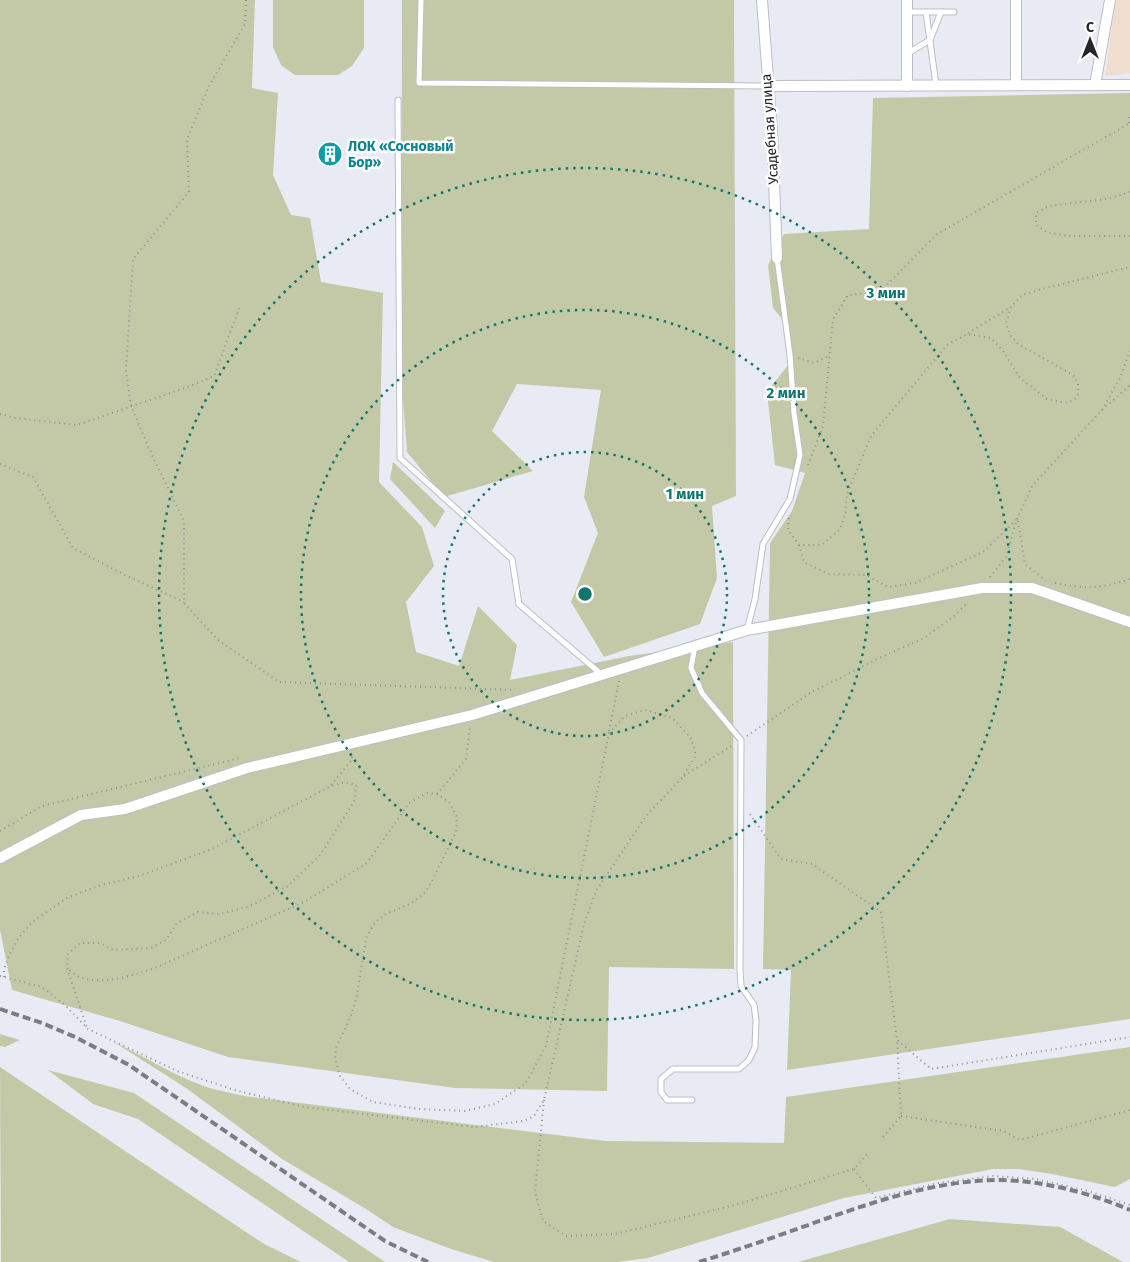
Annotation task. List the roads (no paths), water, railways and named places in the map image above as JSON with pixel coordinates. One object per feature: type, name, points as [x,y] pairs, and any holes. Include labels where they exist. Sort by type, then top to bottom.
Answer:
[{"type":"street","name":"Усадебная улица","points":[[762,0],[767,86],[772,132],[777,258]]},
{"type":"street","points":[[907,0],[907,86]]},
{"type":"street","points":[[1016,0],[1016,86]]},
{"type":"street","points":[[1095,85],[1110,0]]},
{"type":"street","points":[[767,86],[1130,85]]},
{"type":"street","points":[[0,858],[81,815],[125,809],[247,768],[472,715],[747,630],[982,588],[1032,588],[1130,622]]},
{"type":"lane","points":[[421,0],[419,83],[767,86]]},
{"type":"lane","points":[[907,12],[954,12]]},
{"type":"lane","points":[[926,12],[936,86]]},
{"type":"lane","points":[[907,54],[930,40],[941,12]]},
{"type":"lane","points":[[398,100],[400,458],[512,559],[519,604],[602,675]]},
{"type":"lane","points":[[747,630],[755,599],[763,544],[790,498],[800,455],[794,413],[790,355],[777,258]]},
{"type":"lane","points":[[692,1100],[667,1100],[661,1092],[661,1079],[673,1069],[738,1069],[749,1060],[755,1047],[756,1020],[754,1005],[741,986],[740,969],[741,740],[702,692],[691,668],[695,645]]},
{"type":"railway","points":[[0,1009],[42,1023],[75,1037],[129,1065],[385,1241],[428,1262]]},
{"type":"railway","points":[[699,1262],[868,1204],[956,1183],[1001,1180],[1051,1185],[1099,1198],[1130,1210]]},
{"type":"place","name":"ЛОК «Сосновый Бор»","points":[[330,154]]}]
